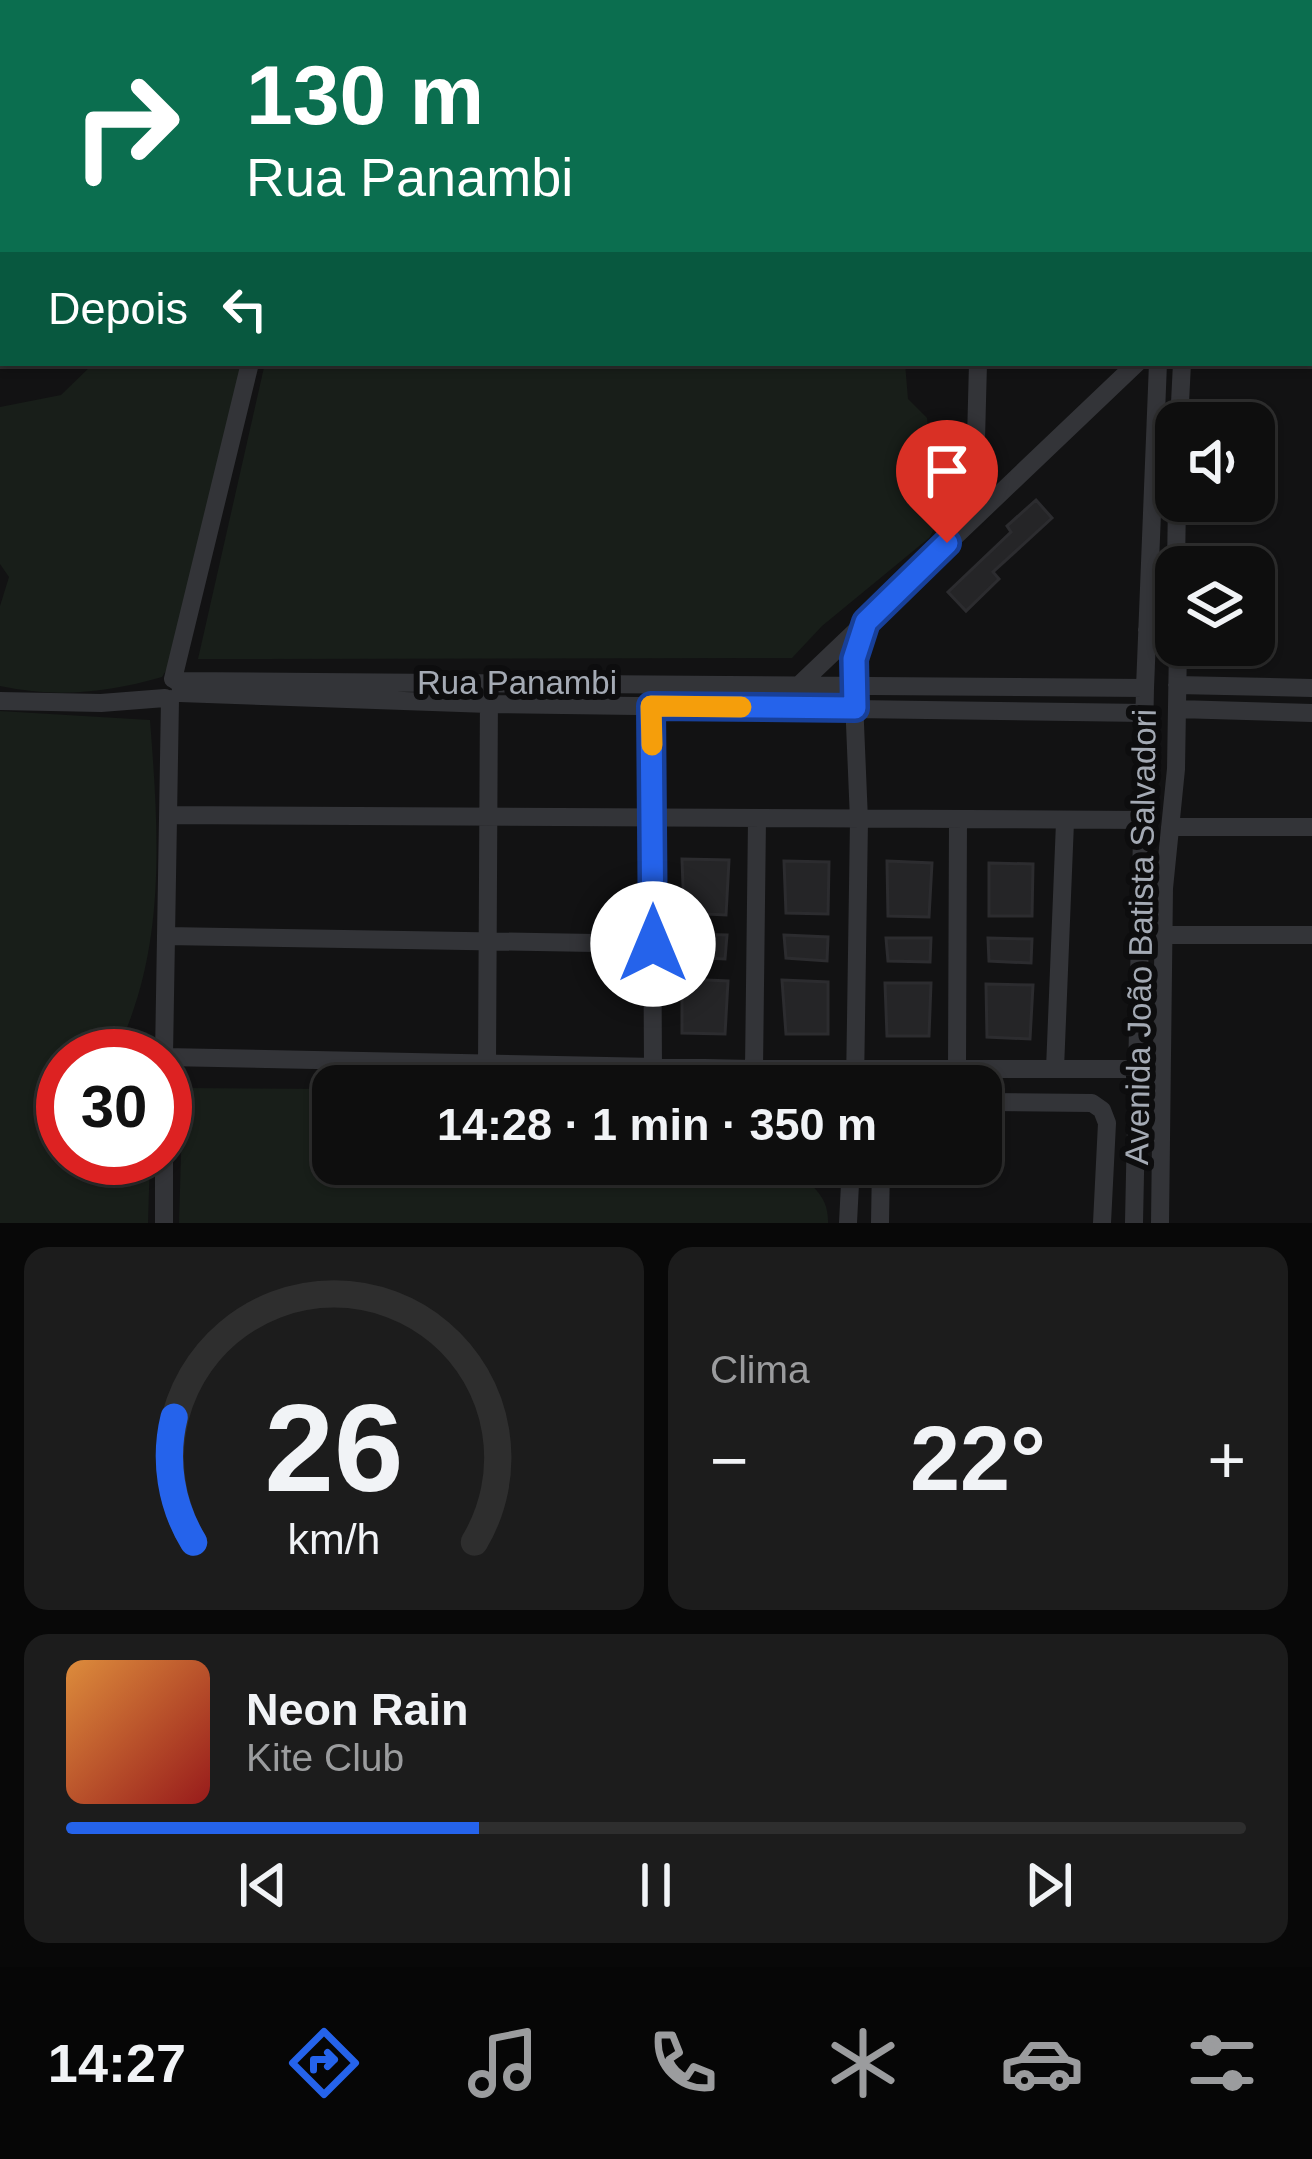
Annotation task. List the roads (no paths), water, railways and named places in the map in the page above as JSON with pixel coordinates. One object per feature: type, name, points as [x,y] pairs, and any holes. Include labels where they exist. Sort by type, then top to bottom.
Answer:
[{"type":"street","points":[[165,1029],[171,689],[249,366]]},
{"type":"street","points":[[974,516],[978,366]]},
{"type":"street","points":[[797,687],[1134,366]]},
{"type":"street","name":"Avenida João Batista Salvadori","points":[[1134,1223],[1145,688],[1158,366]]},
{"type":"street","points":[[1180,402],[1182,366]]},
{"type":"street","points":[[1113,386],[1135,378],[1146,379],[1158,390]]},
{"type":"street","points":[[855,1065],[859,820],[854,659],[866,622]]},
{"type":"street","points":[[1147,630],[1155,627]]},
{"type":"street","name":"Avenida João Batista Salvadori","points":[[1160,1223],[1164,935],[1177,758],[1178,666]]},
{"type":"street","points":[[651,682],[653,1065]]},
{"type":"street","name":"Rua Panambi","points":[[489,693],[651,682],[797,687],[855,698],[1145,712]]},
{"type":"street","points":[[1178,685],[1312,688]]},
{"type":"street","name":"Rua Panambi","points":[[0,701],[100,703],[171,689],[489,693],[651,706],[1145,688]]},
{"type":"street","points":[[192,1057],[487,1065],[489,693]]},
{"type":"street","points":[[1177,710],[1312,713]]},
{"type":"street","points":[[1144,758],[1160,763],[1177,758]]},
{"type":"street","points":[[169,815],[1145,820]]},
{"type":"street","points":[[754,1065],[758,819]]},
{"type":"street","points":[[957,1065],[958,820]]},
{"type":"street","points":[[1054,1069],[1065,822]]},
{"type":"street","points":[[1170,827],[1312,827]]},
{"type":"street","points":[[1164,935],[1312,935]]},
{"type":"street","points":[[166,936],[653,944]]},
{"type":"street","points":[[1002,1068],[1137,1070]]},
{"type":"street","points":[[1002,1102],[1092,1103],[1102,1110],[1107,1123],[1102,1223]]},
{"type":"street","points":[[164,1185],[164,1223]]},
{"type":"street","points":[[848,1223],[850,1185]]},
{"type":"street","points":[[880,1223],[881,1185]]}]
